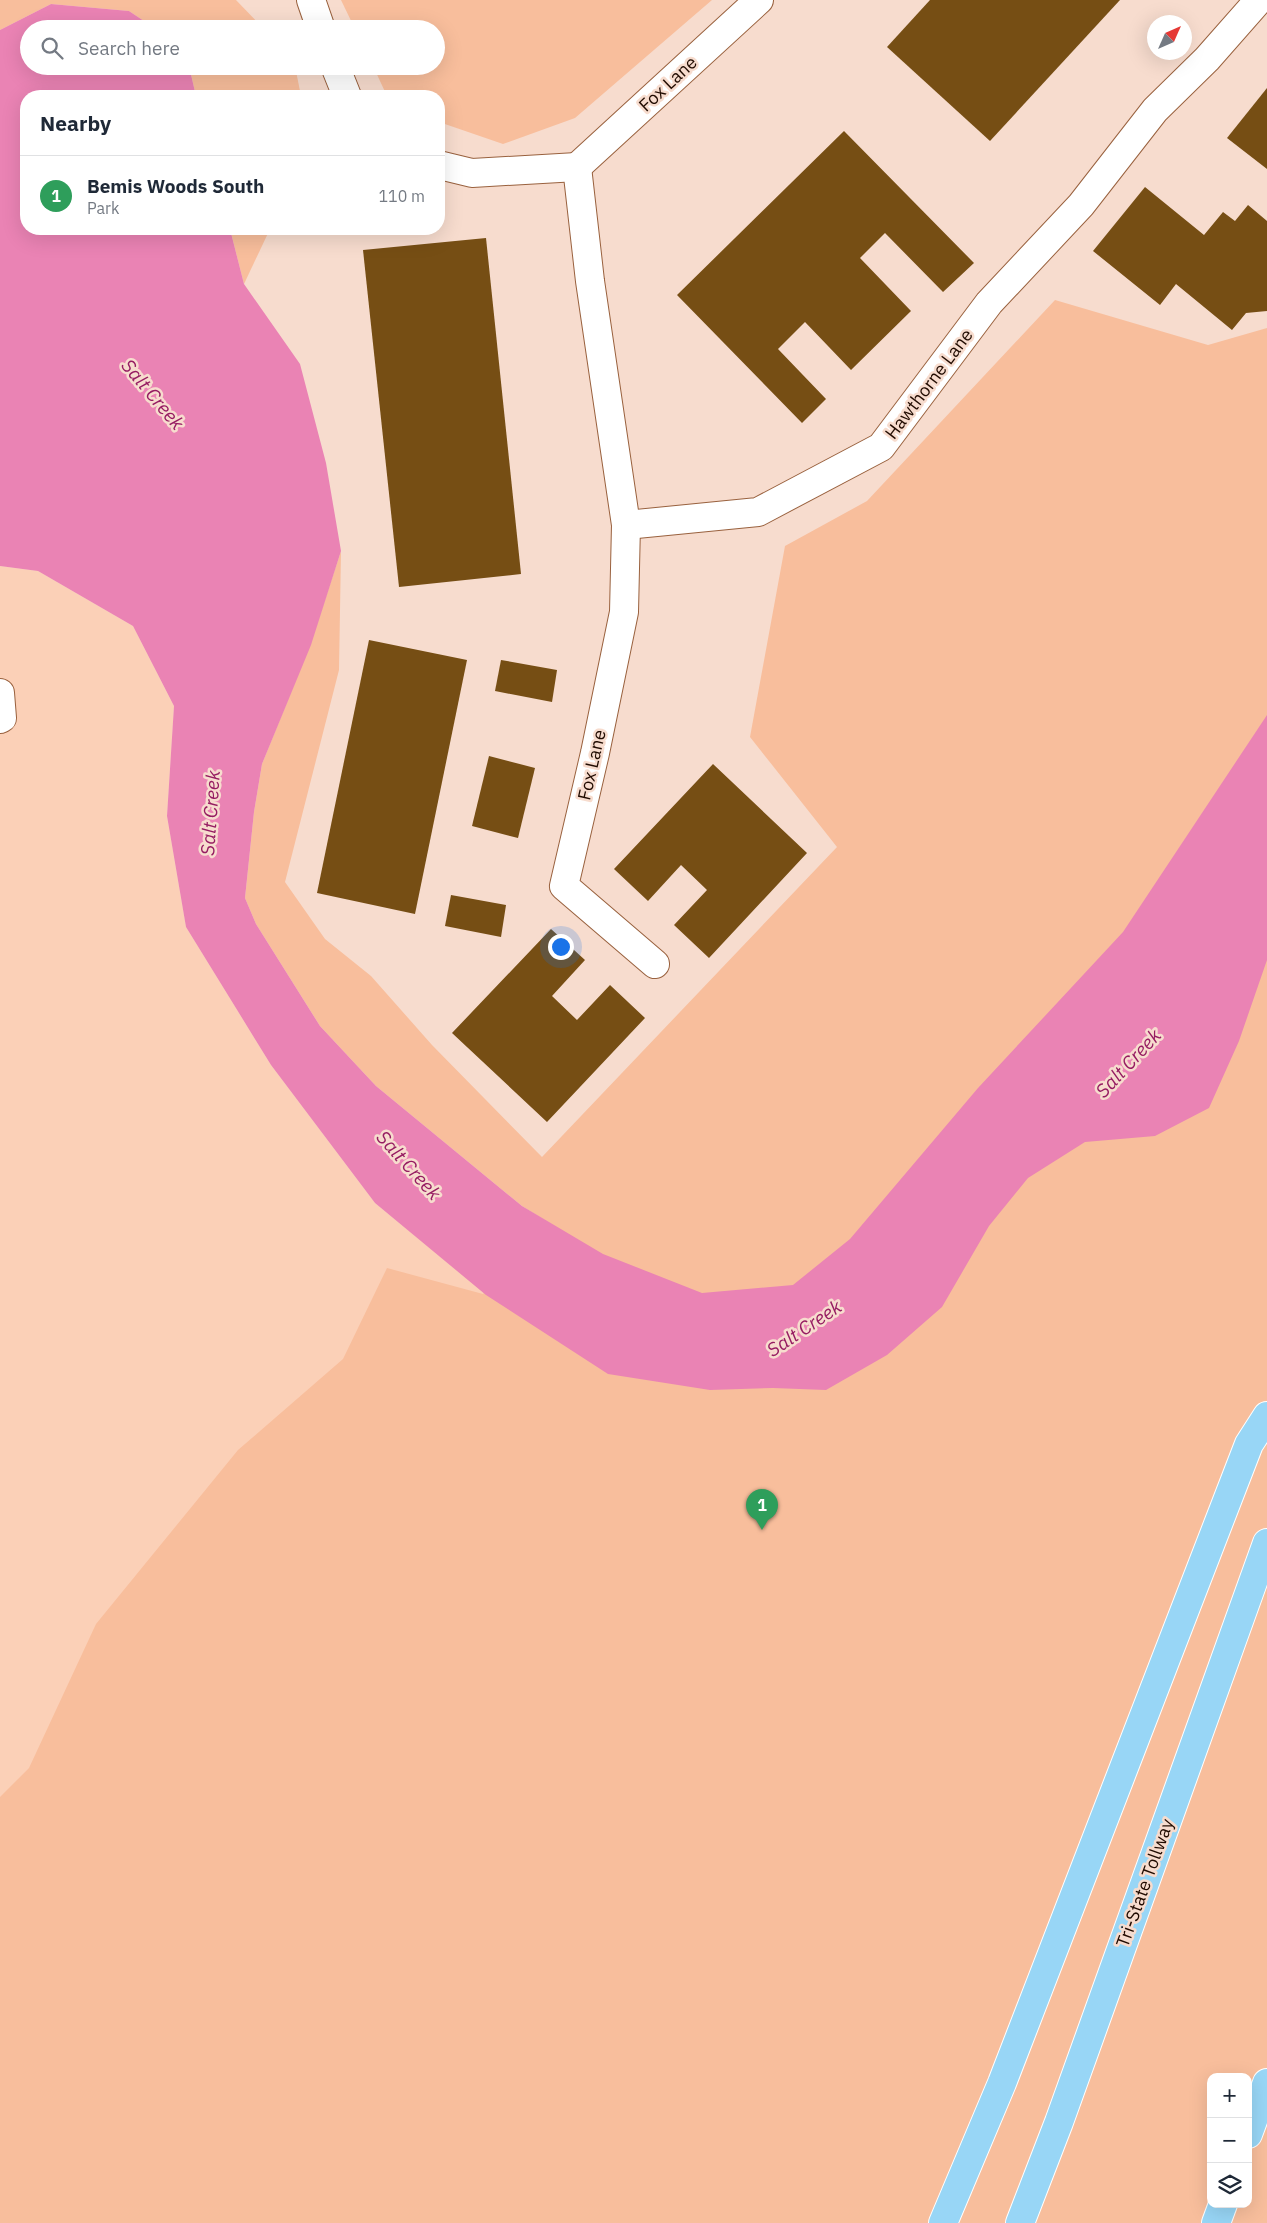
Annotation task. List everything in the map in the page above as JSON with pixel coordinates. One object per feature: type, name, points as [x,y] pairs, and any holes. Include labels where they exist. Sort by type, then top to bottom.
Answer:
[{"type":"highway","points":[[943,2223],[1002,2083],[1250,1444],[1267,1416]]},
{"type":"highway","name":"Tri-State Tollway","points":[[1020,2223],[1060,2122],[1267,1543]]},
{"type":"highway","points":[[1252,2123],[1267,2083]]},
{"type":"highway","points":[[1216,2223],[1222,2208]]},
{"type":"street","points":[[310,0],[318,20]]},
{"type":"street","name":"Fox Lane","points":[[576,167],[759,0]]},
{"type":"street","name":"Hawthorne Lane","points":[[626,525],[758,512],[882,447],[989,304],[1081,205],[1156,110],[1207,59],[1259,0]]},
{"type":"street","points":[[339,75],[345,90]]},
{"type":"street","points":[[445,166],[472,173],[576,167],[590,281],[626,525]]},
{"type":"street","name":"Fox Lane","points":[[626,525],[624,612],[595,753],[564,886],[656,964]]},
{"type":"street","points":[[0,693],[2,718],[0,719]]},
{"type":"shaded area","points":[[0,0],[236,0],[255,20],[142,20],[129,11],[51,4],[0,30]]},
{"type":"shaded area","points":[[341,0],[712,0],[575,118],[503,144],[445,124],[445,90],[384,90],[377,75],[445,75],[445,20],[351,20]]},
{"type":"shaded area","points":[[191,75],[297,75],[300,90],[195,90]]},
{"type":"shaded area","points":[[232,235],[267,235],[244,284]]},
{"type":"shaded area","points":[[1055,300],[1208,345],[1267,328],[1267,2223],[0,2223],[0,1797],[29,1768],[96,1624],[238,1450],[343,1359],[387,1268],[483,1294],[551,1224],[522,1206],[376,1086],[320,1026],[256,924],[245,898],[254,812],[262,764],[310,645],[341,551],[339,670],[285,882],[325,939],[371,976],[432,1045],[542,1157],[837,847],[750,737],[785,546],[867,501]]},
{"type":"shaded area","points":[[0,566],[38,571],[133,626],[174,706],[167,816],[186,927],[271,1065],[375,1203],[485,1293],[0,1803]]},
{"type":"water","name":"Salt Creek","points":[[51,4],[129,11],[142,20],[20,20],[20,75],[191,75],[195,90],[20,90],[20,235],[232,235],[244,284],[300,364],[326,463],[341,551],[311,645],[262,764],[254,812],[245,898],[256,924],[320,1026],[376,1086],[522,1206],[603,1254],[702,1293],[793,1285],[850,1239],[978,1088],[1123,932],[1267,715],[1267,960],[1239,1041],[1209,1108],[1155,1136],[1085,1142],[1028,1178],[989,1226],[942,1307],[887,1355],[826,1390],[773,1388],[710,1390],[608,1374],[486,1295],[375,1203],[271,1065],[186,927],[167,816],[174,706],[133,626],[38,571],[0,566],[0,30]]},
{"type":"building","points":[[930,0],[1120,0],[990,141],[887,47]]},
{"type":"building","points":[[1267,88],[1267,169],[1227,138]]},
{"type":"building","points":[[844,131],[974,263],[943,292],[885,233],[860,258],[911,311],[851,370],[805,322],[778,349],[826,399],[802,423],[677,295]]},
{"type":"building","points":[[1145,187],[1204,235],[1223,212],[1235,221],[1248,205],[1267,221],[1267,311],[1246,313],[1232,330],[1176,284],[1160,305],[1093,251]]},
{"type":"building","points":[[486,238],[521,574],[399,587],[363,250]]},
{"type":"building","points":[[369,640],[467,660],[415,914],[317,893]]},
{"type":"building","points":[[501,660],[557,670],[552,702],[495,691]]},
{"type":"building","points":[[489,756],[535,768],[518,838],[472,826]]},
{"type":"building","points":[[713,764],[807,853],[709,958],[674,925],[707,890],[681,865],[648,901],[614,869]]},
{"type":"building","points":[[451,895],[506,905],[501,937],[445,926]]},
{"type":"building","points":[[551,929],[585,960],[552,996],[577,1020],[610,985],[645,1018],[547,1122],[452,1033]]},
{"type":"place","name":"Bemis Woods South","points":[[762,1530]]}]
